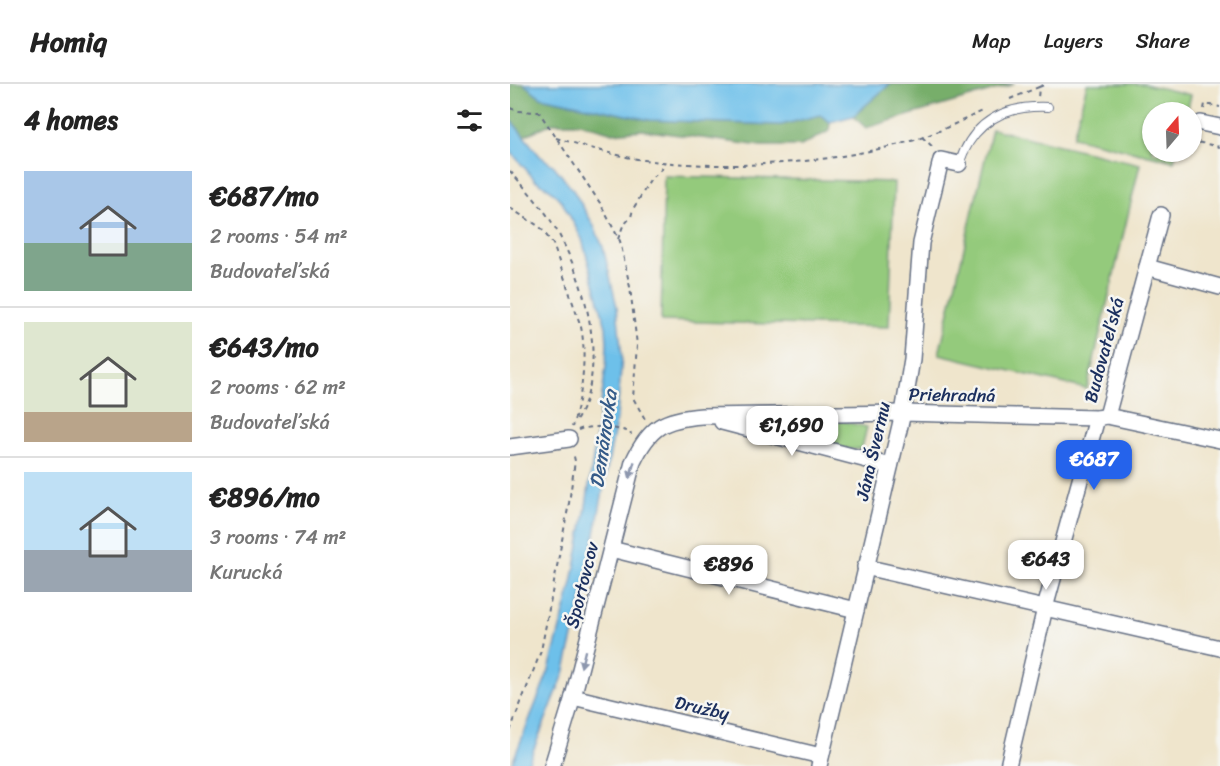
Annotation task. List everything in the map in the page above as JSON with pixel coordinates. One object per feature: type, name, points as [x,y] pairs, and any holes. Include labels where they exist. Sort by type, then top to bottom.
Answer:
[{"type":"street","points":[[1202,123],[1220,127]]},
{"type":"street","name":"Jána Švermu","points":[[820,761],[903,413],[912,359],[921,243],[941,160],[959,164]]},
{"type":"street","name":"Budovateľská","points":[[1008,766],[1045,608],[1161,215]]},
{"type":"street","points":[[1147,267],[1220,287]]},
{"type":"street","name":"Priehradná","points":[[659,427],[679,418],[702,416],[903,413],[1102,417],[1220,440]]},
{"type":"street","points":[[702,416],[890,466]]},
{"type":"street","name":"Športovcov","points":[[552,766],[573,698],[633,462],[646,440],[659,427]]},
{"type":"street","points":[[510,447],[571,433]]},
{"type":"street","points":[[610,549],[856,610]]},
{"type":"street","points":[[865,567],[1220,648]]},
{"type":"street","name":"Družby","points":[[573,698],[820,761]]},
{"type":"lane","points":[[959,164],[970,138],[981,126],[1003,114],[1037,106],[1048,107]]},
{"type":"path","points":[[1010,99],[1046,84]]},
{"type":"path","points":[[1037,106],[1039,87]]},
{"type":"path","points":[[510,108],[518,111],[539,112],[600,203],[618,239],[630,287],[638,345],[633,398],[641,415],[659,427]]},
{"type":"path","points":[[556,138],[642,160],[697,165],[751,165],[862,153],[914,140],[990,108]]},
{"type":"path","points":[[618,239],[633,209],[651,180],[662,169],[664,162]]},
{"type":"path","points":[[510,171],[551,221],[572,264],[588,312],[592,340],[590,385],[586,400],[571,433]]},
{"type":"path","points":[[510,208],[531,220],[547,234],[558,254],[584,340],[578,402],[571,433],[575,461],[555,582],[541,651],[510,731]]},
{"type":"path","points":[[583,427],[628,431]]},
{"type":"green space","points":[[510,84],[524,84],[541,97],[650,120],[781,125],[820,115],[830,122],[829,131],[801,146],[761,146],[642,130],[613,133],[580,123],[552,123],[524,136],[510,119]]},
{"type":"green space","points":[[890,84],[1015,84],[866,128],[853,116]]},
{"type":"green space","points":[[1087,84],[1144,84],[1191,95],[1189,102],[1142,102],[1142,153],[1073,137]]},
{"type":"green space","points":[[992,129],[1140,164],[1087,389],[939,354]]},
{"type":"green space","points":[[664,176],[894,182],[889,327],[661,321]]},
{"type":"green space","points":[[826,421],[842,421],[867,427],[862,448],[848,449],[830,445],[820,435],[820,428]]},
{"type":"water","points":[[524,84],[890,84],[853,116],[830,122],[820,115],[781,125],[650,120],[541,97]]},
{"type":"water","name":"Demänovka","points":[[510,119],[540,156],[554,166],[573,190],[593,224],[603,247],[617,307],[622,357],[617,416],[585,587],[564,674],[527,766],[511,766],[549,670],[572,583],[599,417],[607,343],[606,327],[582,239],[562,202],[551,190],[535,180],[510,151]]}]
